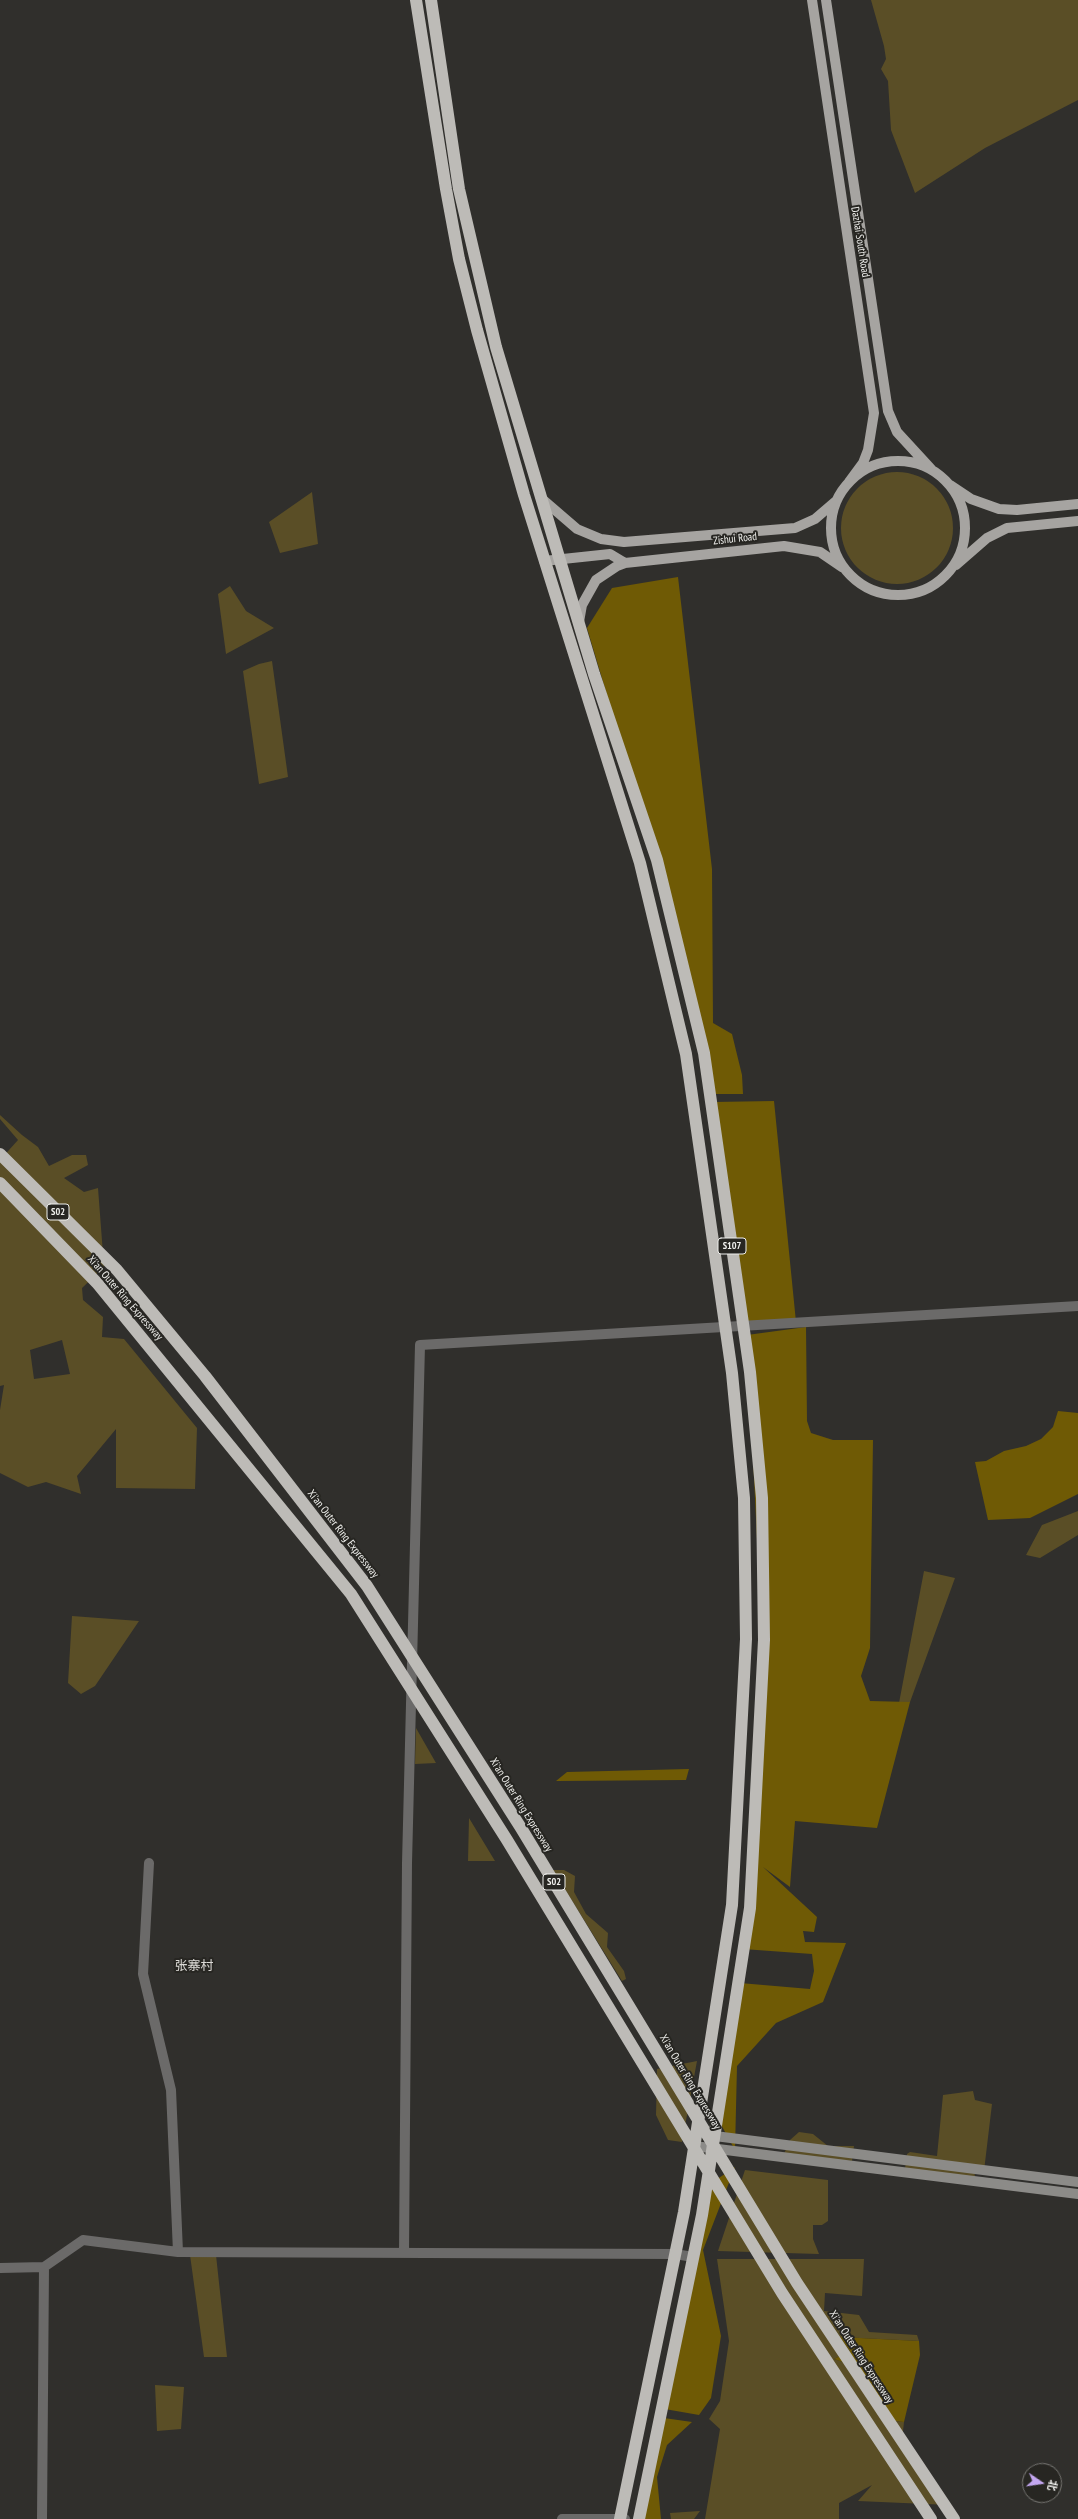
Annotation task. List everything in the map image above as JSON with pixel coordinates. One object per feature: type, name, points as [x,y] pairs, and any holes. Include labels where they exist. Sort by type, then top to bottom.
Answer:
[{"type":"highway","name":"S107","points":[[416,0],[459,259],[501,417],[544,561],[640,863],[686,1054],[725,1328],[744,1498],[746,1639],[732,1905],[695,2140],[675,2254],[622,2519]]},
{"type":"highway","name":"S107","points":[[431,0],[459,190],[477,276],[513,409],[594,674],[657,860],[704,1053],[743,1324],[762,1498],[764,1640],[750,1908],[713,2142],[693,2257],[639,2519]]},
{"type":"highway","name":"Xi'an Outer Ring Expressway","points":[[0,1154],[117,1270],[205,1376],[367,1586],[525,1835],[797,2283],[954,2519]]},
{"type":"highway","name":"Xi'an Outer Ring Expressway","points":[[0,1183],[97,1283],[351,1594],[507,1840],[782,2292],[931,2519]]},
{"type":"main road","name":"Dazhai South Road","points":[[812,0],[874,413],[868,450],[863,463],[849,482]]},
{"type":"main road","name":"Dazhai South Road","points":[[826,0],[888,411],[897,432],[931,469]]},
{"type":"main road","points":[[1078,504],[1017,510],[999,509],[971,499],[947,483],[931,469],[910,462],[889,461],[867,468],[849,482],[836,501],[830,523],[833,546],[842,567],[858,583],[879,593],[902,596],[923,591],[944,576],[986,538],[1007,528],[1078,521]]},
{"type":"main road","points":[[944,576],[955,563],[963,543],[965,522],[959,501],[947,483]]},
{"type":"main road","name":"Zishui Road","points":[[540,497],[576,529],[601,539],[624,542],[790,530],[815,519],[836,501]]},
{"type":"main road","points":[[544,561],[610,554],[624,542]]},
{"type":"main road","name":"Zishui Road","points":[[625,563],[790,546],[820,552],[842,567]]},
{"type":"main road","points":[[610,554],[625,563]]},
{"type":"main road","points":[[579,625],[580,611],[591,587],[608,571],[625,563]]},
{"type":"main road","points":[[695,2140],[1078,2182]]},
{"type":"main road","points":[[713,2142],[1078,2194]]},
{"type":"street","points":[[404,2253],[407,1863],[420,1345],[725,1328],[743,1324],[1078,1306]]},
{"type":"street","points":[[149,1862],[143,1974],[171,2090],[178,2252]]},
{"type":"street","points":[[0,2268],[44,2267],[83,2240],[178,2252],[675,2254],[693,2257]]},
{"type":"street","points":[[42,2519],[44,2267]]},
{"type":"street","points":[[562,2519],[622,2519]]},
{"type":"shaded area","points":[[871,0],[1078,0],[1078,100],[985,148],[915,193],[891,130],[888,81],[881,69],[886,59],[884,46]]},
{"type":"shaded area","points":[[897,472],[918,476],[937,488],[949,507],[953,528],[949,549],[937,568],[918,580],[897,584],[876,580],[857,568],[845,549],[841,528],[845,507],[857,488],[876,476]]},
{"type":"shaded area","points":[[312,492],[318,544],[280,553],[269,522]]},
{"type":"shaded area","points":[[678,577],[712,869],[713,1023],[732,1034],[742,1075],[743,1094],[711,1094],[674,919],[587,628],[612,588]]},
{"type":"shaded area","points":[[230,586],[246,611],[274,628],[226,654],[218,594]]},
{"type":"shaded area","points":[[272,661],[288,777],[259,784],[243,671],[259,664]]},
{"type":"shaded area","points":[[774,1101],[796,1322],[744,1325],[713,1102]]},
{"type":"shaded area","points":[[0,1115],[38,1147],[49,1166],[72,1155],[86,1155],[88,1165],[64,1178],[84,1192],[98,1188],[104,1267],[82,1288],[83,1300],[103,1317],[102,1337],[124,1339],[197,1428],[195,1489],[116,1488],[116,1429],[77,1476],[81,1494],[46,1482],[28,1487],[0,1473],[0,1410],[4,1385],[0,1386],[0,1160],[18,1140],[0,1119]],"holes":[[[62,1340],[70,1374],[34,1379],[30,1350]]]},
{"type":"shaded area","points":[[806,1327],[807,1421],[811,1433],[833,1440],[873,1440],[870,1648],[861,1676],[870,1701],[910,1702],[877,1828],[795,1821],[790,1887],[763,1867],[817,1917],[814,1932],[803,1931],[805,1942],[846,1943],[823,2002],[776,2023],[737,2066],[735,2150],[719,2121],[740,1983],[810,1989],[814,1971],[812,1954],[743,1949],[762,1642],[747,1335]]},
{"type":"shaded area","points":[[1058,1411],[1078,1413],[1078,1494],[1030,1518],[988,1520],[975,1462],[986,1461],[1004,1451],[1026,1446],[1041,1439],[1053,1427]]},
{"type":"shaded area","points":[[1078,1511],[1078,1535],[1040,1558],[1026,1555],[1042,1525]]},
{"type":"shaded area","points":[[924,1571],[955,1578],[910,1702],[899,1703]]},
{"type":"shaded area","points":[[72,1616],[139,1621],[95,1686],[81,1694],[68,1683]]},
{"type":"shaded area","points":[[416,1728],[436,1763],[415,1764]]},
{"type":"shaded area","points":[[689,1769],[686,1780],[556,1781],[567,1772]]},
{"type":"shaded area","points":[[469,1818],[495,1861],[468,1861]]},
{"type":"shaded area","points":[[553,1870],[564,1870],[575,1876],[574,1892],[586,1914],[608,1933],[607,1947],[624,1971],[626,1979],[622,1981]]},
{"type":"shaded area","points":[[697,2061],[682,2142],[668,2140],[656,2115],[657,2069]]},
{"type":"shaded area","points":[[973,2091],[975,2100],[992,2104],[984,2171],[974,2169],[975,2177],[905,2169],[907,2154],[910,2152],[937,2156],[943,2095]]},
{"type":"shaded area","points":[[799,2132],[813,2134],[828,2146],[854,2146],[852,2161],[783,2156],[790,2140]]},
{"type":"shaded area","points":[[735,2167],[703,2250],[721,2336],[711,2398],[699,2415],[659,2408],[707,2186]]},
{"type":"shaded area","points":[[745,2170],[828,2180],[828,2221],[822,2225],[813,2225],[813,2239],[819,2254],[718,2251]]},
{"type":"shaded area","points":[[190,2255],[216,2255],[227,2357],[204,2357]]},
{"type":"shaded area","points":[[717,2259],[864,2259],[862,2296],[825,2293],[824,2311],[859,2315],[869,2332],[917,2335],[919,2341],[840,2337],[850,2351],[834,2359],[852,2365],[894,2421],[904,2422],[902,2440],[949,2505],[858,2501],[872,2485],[839,2503],[839,2519],[705,2519],[720,2429],[709,2419],[720,2401],[729,2341]]},
{"type":"shaded area","points":[[840,2337],[919,2341],[920,2355],[904,2422],[894,2421],[852,2365],[834,2359],[850,2351]]},
{"type":"shaded area","points":[[155,2385],[184,2387],[181,2429],[157,2431]]},
{"type":"shaded area","points":[[657,2417],[692,2422],[667,2445],[657,2477],[661,2519],[635,2519]]},
{"type":"shaded area","points":[[700,2511],[694,2519],[671,2519],[670,2513]]},
{"type":"district","name":"张寨村","points":[[194,1966]]}]
